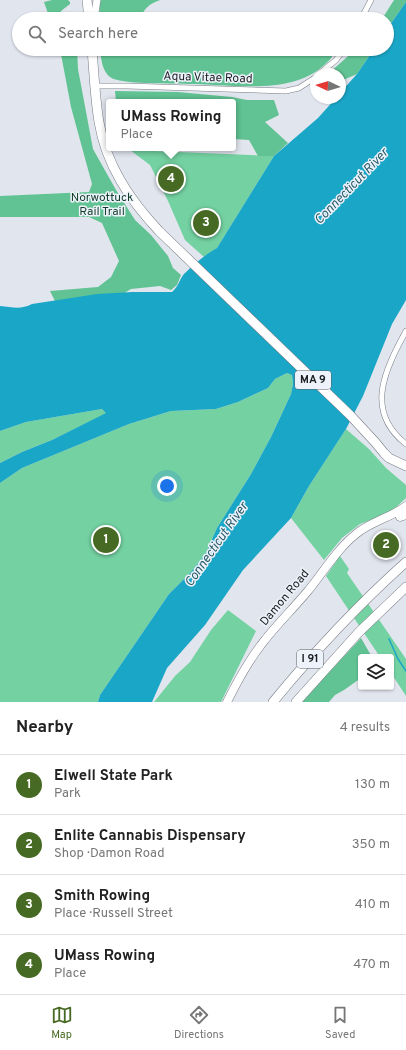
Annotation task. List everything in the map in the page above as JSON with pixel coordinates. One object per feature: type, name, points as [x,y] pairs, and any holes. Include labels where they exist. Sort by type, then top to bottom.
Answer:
[{"type":"highway","points":[[87,0],[88,12]]},
{"type":"highway","name":"MA 9","points":[[92,56],[99,124],[106,148]]},
{"type":"highway","name":"MA 9","points":[[107,151],[112,165],[133,201],[148,219],[249,319],[350,415],[389,458],[406,466]]},
{"type":"highway","name":"MA 9","points":[[376,442],[406,459]]},
{"type":"highway","name":"I 91","points":[[273,702],[306,663],[349,617],[370,595],[406,562]]},
{"type":"highway","name":"I 91","points":[[296,702],[359,632],[406,587]]},
{"type":"main road","points":[[95,12],[96,0]]},
{"type":"main road","name":"Damon Road","points":[[227,702],[242,672],[261,644],[303,598],[340,549],[363,528],[390,517],[406,506]]},
{"type":"main road","name":"Damon Road","points":[[376,523],[391,520],[404,515]]},
{"type":"street","points":[[365,12],[372,0]]},
{"type":"street","points":[[326,68],[339,56]]},
{"type":"street","name":"Aqua Vitae Road","points":[[95,86],[282,91],[298,88],[310,81]]},
{"type":"street","points":[[406,331],[387,370],[381,398],[387,423],[395,434],[406,444]]},
{"type":"green space","points":[[52,0],[68,0],[70,4],[61,12],[48,12],[44,2]]},
{"type":"green space","points":[[100,0],[160,0],[153,3],[143,12],[99,12]]},
{"type":"green space","points":[[394,0],[406,0],[394,19],[394,12],[386,12]]},
{"type":"green space","name":"Norwottuck Rail Trail","points":[[61,56],[77,56],[78,69],[93,149],[135,220],[151,235],[168,256],[173,268],[181,275],[177,285],[171,290],[160,286],[131,289],[121,295],[55,301],[50,291],[98,287],[111,277],[119,261],[102,223],[89,217],[0,217],[0,196],[89,192],[92,184],[71,107]]},
{"type":"green space","points":[[101,56],[332,56],[329,61],[320,68],[310,68],[309,75],[294,81],[277,85],[240,86],[147,83],[116,80],[110,77],[105,71]]},
{"type":"green space","points":[[348,56],[369,56],[357,74],[346,79],[346,68],[335,68]]},
{"type":"green space","points":[[115,91],[178,92],[232,97],[247,100],[274,100],[279,115],[265,122],[288,143],[274,156],[258,156],[249,140],[236,139],[236,99],[116,99]]},
{"type":"green space","points":[[131,151],[274,156],[217,248],[204,257],[185,240],[150,165]]},
{"type":"green space","points":[[287,373],[292,375],[293,384],[291,394],[271,437],[251,474],[217,528],[206,553],[191,572],[169,594],[100,695],[98,702],[0,702],[0,483],[22,468],[129,424],[171,411],[216,409],[238,402],[268,388],[275,379]]},
{"type":"green space","points":[[102,409],[107,413],[0,463],[0,431],[26,422]]},
{"type":"green space","points":[[346,429],[369,449],[386,468],[406,485],[406,498],[391,512],[360,524],[342,538],[324,560],[291,518],[309,486]]},
{"type":"green space","points":[[340,556],[349,569],[347,573],[406,659],[406,696],[394,678],[394,654],[378,654],[326,576]]},
{"type":"green space","points":[[228,610],[256,631],[221,702],[154,702],[175,676],[190,662],[211,630]]},
{"type":"green space","points":[[361,638],[370,654],[358,654],[358,680],[335,695],[329,702],[301,702]]},
{"type":"water","name":"Connecticut River","points":[[406,2],[406,300],[392,324],[363,396],[346,429],[309,486],[291,518],[243,570],[205,625],[167,668],[152,702],[98,702],[100,695],[169,594],[191,572],[206,553],[217,528],[251,474],[271,437],[291,394],[293,384],[292,375],[287,373],[275,379],[268,388],[238,402],[216,409],[171,411],[129,424],[22,468],[0,483],[0,463],[52,440],[106,413],[102,409],[26,422],[0,431],[0,306],[20,308],[32,304],[97,294],[172,292],[184,274],[217,248],[274,156],[318,118],[331,104],[346,104],[346,86],[357,74],[369,56],[394,56],[394,19]]},
{"type":"waterway","points":[[389,639],[398,659],[406,671]]},
{"type":"place","name":"UMass Rowing","points":[[171,179]]},
{"type":"place","name":"Smith Rowing","points":[[206,223]]},
{"type":"place","name":"Elwell State Park","points":[[106,540]]},
{"type":"place","name":"Enlite Cannabis Dispensary","points":[[386,545]]}]
